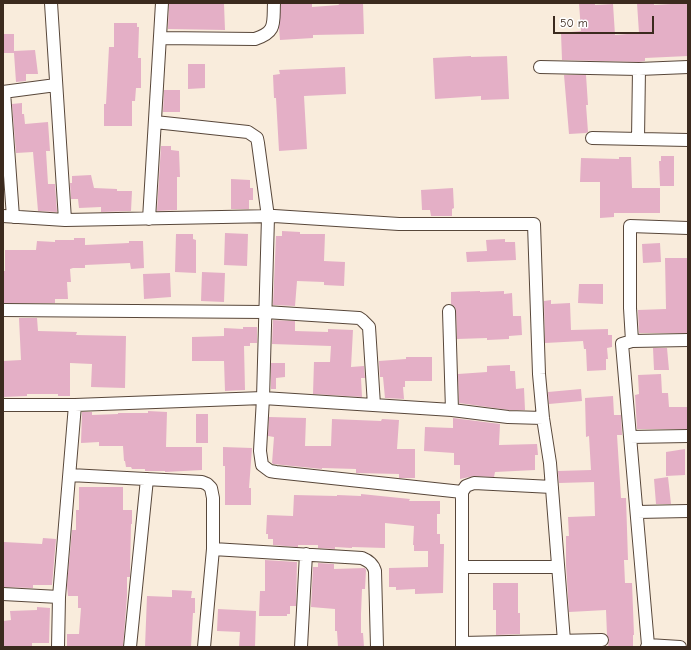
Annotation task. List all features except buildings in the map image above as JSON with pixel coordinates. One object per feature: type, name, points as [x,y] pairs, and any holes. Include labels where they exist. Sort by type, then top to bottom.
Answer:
[{"type":"street","points":[[50,3],[65,220]]},
{"type":"street","points":[[149,219],[162,3]]},
{"type":"street","points":[[160,38],[255,39],[265,36],[273,25],[274,3]]},
{"type":"street","points":[[540,67],[639,69],[688,66]]},
{"type":"street","points":[[638,139],[639,69]]},
{"type":"street","points":[[56,85],[4,92],[8,217],[65,220],[268,217],[399,224],[534,224],[539,374],[550,463],[564,641]]},
{"type":"street","points":[[155,122],[248,132],[257,138],[268,217],[260,458],[262,465],[276,472],[462,492]]},
{"type":"street","points":[[592,138],[688,140]]},
{"type":"street","points":[[632,341],[630,308],[630,226],[688,228]]},
{"type":"street","points":[[3,310],[265,312],[328,315],[362,320],[369,327],[370,334],[374,405]]},
{"type":"street","points":[[449,311],[452,410]]},
{"type":"street","points":[[680,647],[648,646],[622,344],[632,341],[688,340]]},
{"type":"street","points":[[3,405],[263,398],[452,410],[508,417],[544,418]]},
{"type":"street","points":[[58,647],[59,596],[75,404]]},
{"type":"street","points":[[630,438],[688,436]]},
{"type":"street","points":[[70,475],[202,482],[211,488],[213,498],[213,549],[204,647]]},
{"type":"street","points":[[130,647],[147,479]]},
{"type":"street","points":[[552,486],[474,483],[466,486],[462,492],[462,645],[602,640]]},
{"type":"street","points":[[636,512],[688,511]]},
{"type":"street","points":[[213,549],[306,554],[362,558],[368,560],[372,564],[375,571],[377,647]]},
{"type":"street","points":[[300,647],[306,554]]},
{"type":"street","points":[[462,567],[558,567]]},
{"type":"street","points":[[3,594],[59,596]]}]
